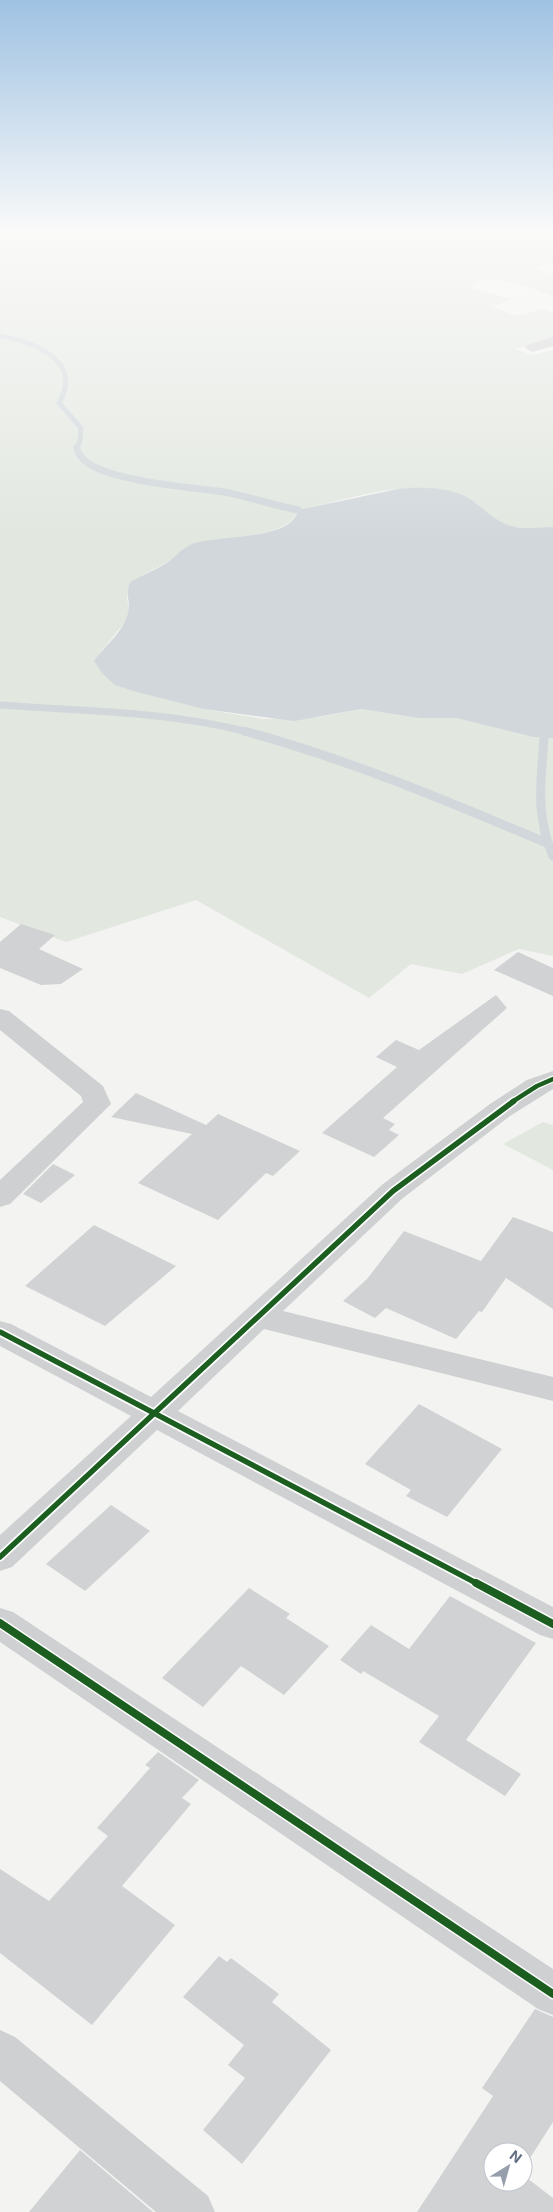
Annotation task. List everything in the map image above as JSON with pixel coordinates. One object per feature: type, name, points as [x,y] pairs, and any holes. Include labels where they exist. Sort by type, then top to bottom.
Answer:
[{"type":"street","points":[[532,348],[553,341]]},
{"type":"street","points":[[0,1017],[93,1092],[97,1104],[0,1197]]},
{"type":"street","points":[[0,1557],[153,1413],[261,1317],[394,1191],[500,1110],[537,1086],[553,1079]]},
{"type":"street","points":[[261,1317],[553,1389]]},
{"type":"street","points":[[0,1332],[553,1624]]},
{"type":"street","points":[[0,1623],[553,1994]]},
{"type":"street","points":[[0,2052],[192,2212]]},
{"type":"shaded area","points":[[0,333],[553,333],[553,338],[515,349],[532,355],[553,350],[553,527],[524,528],[510,526],[497,520],[459,494],[433,489],[413,488],[374,492],[298,510],[293,519],[269,531],[194,543],[183,549],[169,561],[130,582],[127,598],[129,610],[126,621],[99,654],[204,709],[264,719],[319,717],[361,709],[419,718],[456,718],[533,737],[553,738],[553,956],[519,949],[462,974],[411,964],[369,998],[196,900],[66,942],[0,917]]},
{"type":"shaded area","points":[[427,488],[446,490],[465,496],[496,519],[511,526],[522,528],[553,527],[553,738],[533,737],[456,718],[419,718],[361,709],[294,721],[204,709],[115,685],[102,673],[94,661],[126,620],[129,609],[128,591],[130,582],[168,562],[188,546],[203,541],[268,532],[283,527],[293,520],[298,510],[398,489]]},
{"type":"shaded area","points":[[543,1122],[553,1125],[553,1170],[503,1144]]},
{"type":"building","points":[[21,924],[55,935],[39,949],[83,969],[61,984],[41,985],[0,968],[0,942]]},
{"type":"building","points":[[518,952],[553,968],[553,996],[494,970]]},
{"type":"building","points":[[496,995],[507,1008],[383,1118],[395,1124],[389,1130],[399,1135],[374,1157],[322,1133],[397,1067],[376,1057],[396,1040],[419,1050]]},
{"type":"building","points":[[136,1093],[206,1125],[218,1114],[300,1151],[273,1176],[266,1173],[218,1220],[138,1183],[192,1134],[111,1117]]},
{"type":"building","points":[[53,1164],[75,1175],[41,1203],[23,1194]]},
{"type":"building","points":[[513,1217],[553,1232],[553,1309],[506,1278],[482,1312],[479,1311],[456,1339],[386,1308],[375,1318],[343,1301],[367,1279],[404,1231],[481,1261]]},
{"type":"building","points":[[94,1225],[176,1266],[105,1326],[25,1286]]},
{"type":"building","points":[[419,1404],[502,1449],[447,1517],[406,1496],[411,1490],[365,1464]]},
{"type":"building","points":[[111,1505],[150,1531],[85,1591],[46,1564]]},
{"type":"building","points":[[249,1588],[290,1614],[286,1618],[329,1646],[284,1695],[241,1666],[203,1707],[162,1678]]},
{"type":"building","points":[[450,1596],[536,1643],[466,1740],[521,1774],[505,1796],[419,1742],[439,1716],[363,1671],[361,1674],[340,1660],[371,1625],[409,1649]]},
{"type":"building","points":[[158,1752],[199,1780],[182,1798],[191,1804],[122,1886],[175,1925],[92,2025],[0,1953],[0,1869],[49,1901],[108,1836],[97,1828],[150,1768],[145,1765]]},
{"type":"building","points":[[219,1956],[227,1962],[231,1958],[279,1994],[272,2002],[331,2050],[242,2164],[203,2130],[245,2078],[228,2065],[244,2045],[183,1997]]},
{"type":"building","points":[[535,2009],[553,2017],[553,2122],[533,2153],[533,2142],[483,2142],[483,2192],[533,2192],[533,2183],[553,2198],[553,2212],[417,2212],[493,2096],[482,2088]]},
{"type":"building","points":[[80,2150],[153,2212],[29,2212]]},
{"type":"waterway","points":[[0,336],[40,348],[60,364],[65,375],[65,388],[59,403],[81,428],[80,441],[77,447]]},
{"type":"waterway","points":[[77,447],[83,459],[97,468],[117,475],[166,485],[224,492],[298,510]]},
{"type":"waterway","points":[[0,705],[156,716],[217,725],[246,731]]},
{"type":"waterway","points":[[246,731],[321,754],[435,796],[547,843]]},
{"type":"waterway","points":[[544,738],[541,812],[547,841],[553,856]]},
{"type":"cycle path","points":[[0,1557],[393,1191],[500,1110],[537,1086],[553,1079]]},
{"type":"cycle path","points":[[0,1332],[553,1624]]},
{"type":"cycle path","points":[[0,1623],[553,1994]]}]
